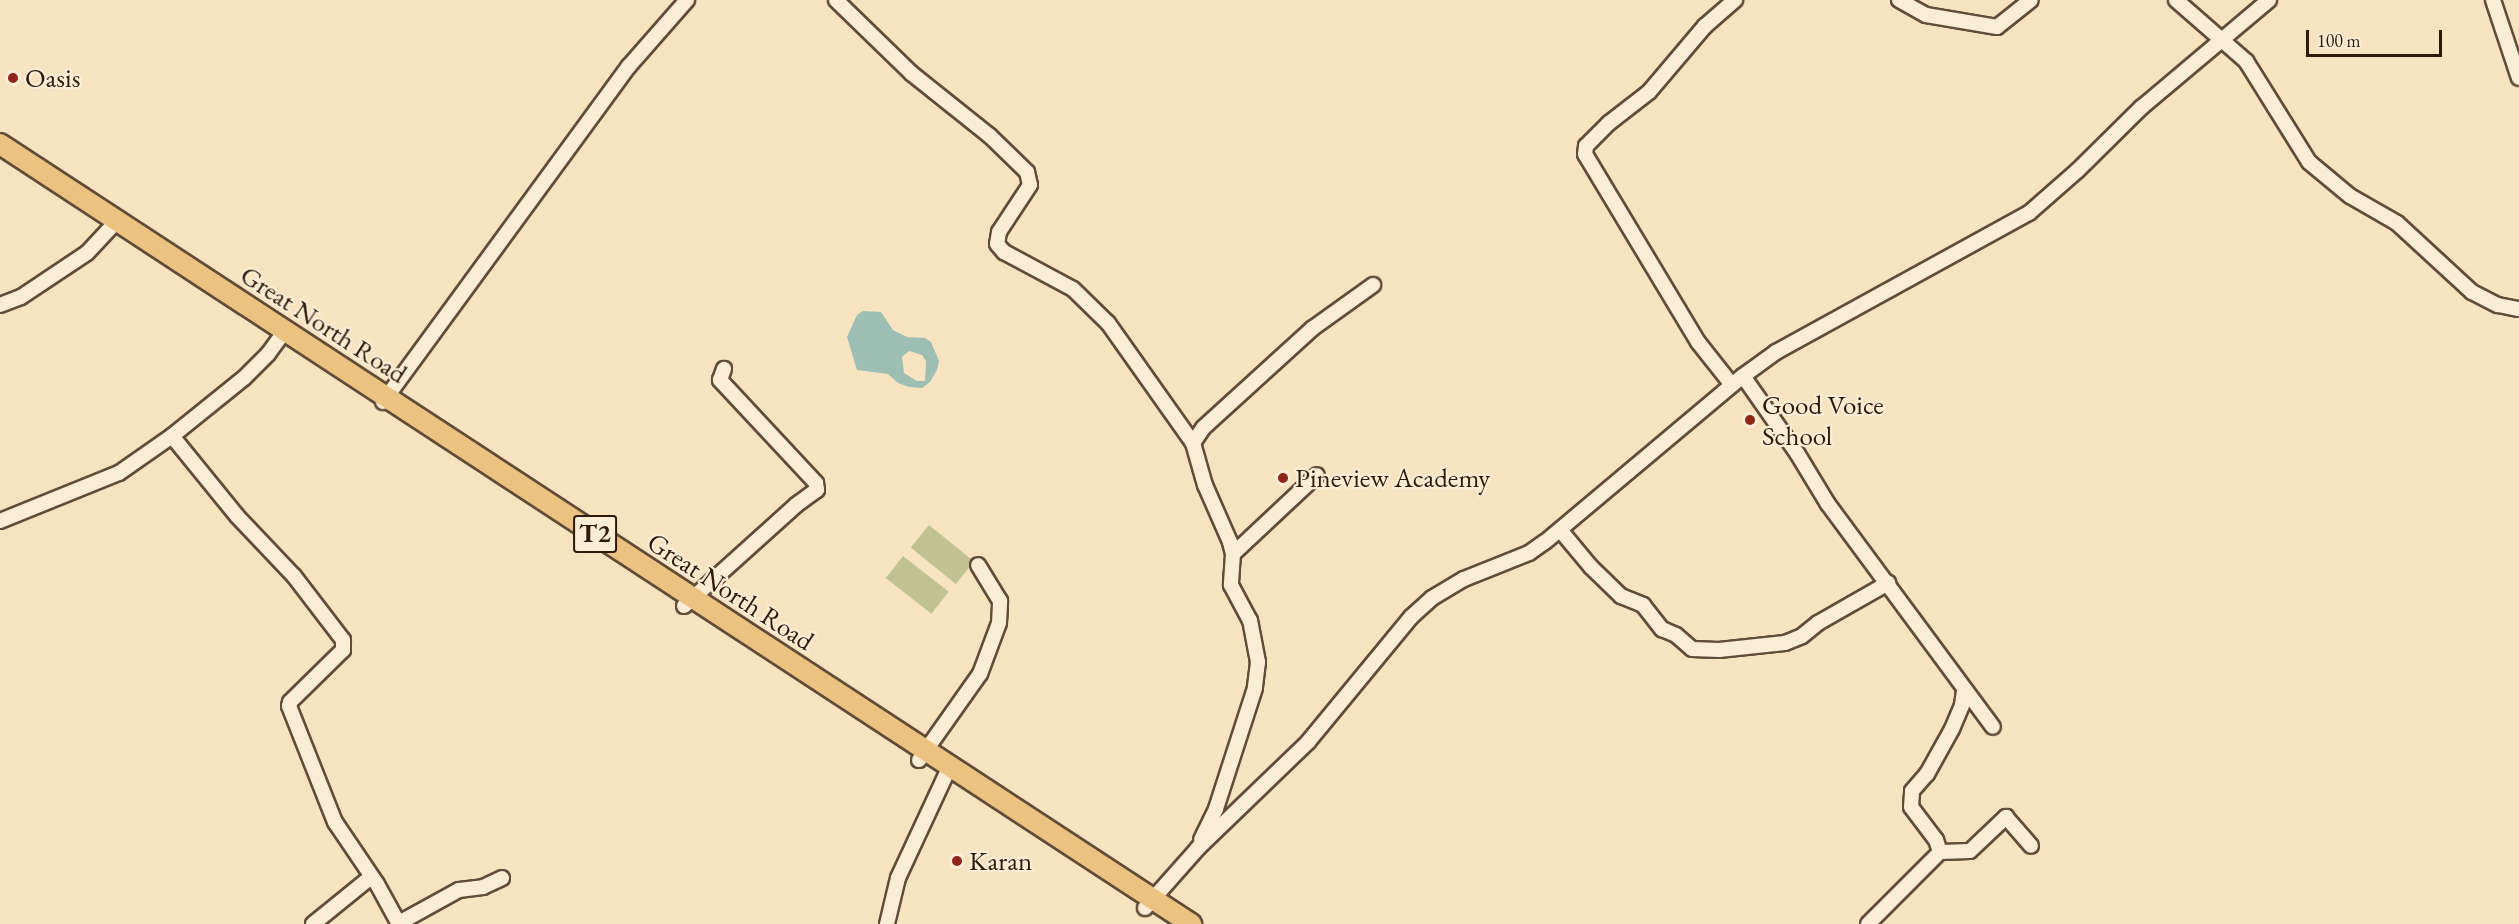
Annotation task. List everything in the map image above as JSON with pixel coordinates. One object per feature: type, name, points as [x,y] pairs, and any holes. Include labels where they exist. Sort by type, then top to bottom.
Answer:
[{"type":"highway","name":"Great North Road","points":[[0,144],[282,334]]},
{"type":"highway","name":"Great North Road","points":[[0,156],[110,228],[385,400],[688,602],[1149,903],[1191,924]]},
{"type":"highway","name":"Great North Road","points":[[1149,903],[1170,924]]},
{"type":"street","points":[[385,400],[628,66],[687,0]]},
{"type":"street","points":[[836,0],[911,73],[1001,145],[1027,172],[1030,185],[999,232],[997,244],[1004,252],[1073,289],[1108,323],[1193,443],[1205,485],[1226,531],[1233,554],[1231,585],[1250,620],[1258,677],[1216,809],[1198,848]]},
{"type":"street","points":[[1732,385],[1698,342],[1585,154],[1586,146],[1609,123],[1650,92],[1706,26],[1735,0]]},
{"type":"street","points":[[1899,0],[1926,15],[1997,27],[2031,0]]},
{"type":"street","points":[[2176,0],[2219,40],[2246,61],[2309,162],[2344,192],[2384,213],[2472,292],[2498,305],[2519,309]]},
{"type":"street","points":[[1149,903],[1198,848],[1308,742],[1411,617],[1432,598],[1464,579],[1529,553],[1561,531],[1732,385],[1776,352],[2006,228],[2029,213],[2142,107],[2269,0]]},
{"type":"street","points":[[2493,0],[2519,78]]},
{"type":"street","points":[[0,305],[21,297],[87,253],[110,228]]},
{"type":"street","points":[[1193,443],[1203,428],[1313,328],[1373,285]]},
{"type":"street","points":[[0,521],[105,480],[172,436],[244,378],[268,354],[282,334]]},
{"type":"street","points":[[688,602],[796,505],[817,490],[816,483],[720,380],[724,369]]},
{"type":"street","points":[[1743,376],[1797,453],[1828,504],[1993,727]]},
{"type":"street","points":[[172,436],[237,516],[294,576],[343,640],[344,650],[290,702],[289,706],[335,822],[399,924],[459,890],[483,887],[502,878]]},
{"type":"street","points":[[1233,554],[1317,475]]},
{"type":"street","points":[[1561,531],[1591,567],[1621,596],[1643,605],[1665,633],[1676,636],[1692,649],[1719,650],[1785,643],[1802,636],[1818,623],[1887,583]]},
{"type":"street","points":[[923,756],[980,675],[999,623],[1000,601],[978,565]]},
{"type":"street","points":[[1940,852],[1936,840],[1911,807],[1912,791],[1927,774],[1952,729],[1962,705],[1964,690]]},
{"type":"street","points":[[887,924],[898,878],[947,771]]},
{"type":"street","points":[[1868,924],[1940,852],[1970,851],[2006,817],[2031,846]]},
{"type":"street","points":[[313,924],[371,877]]},
{"type":"green space","points":[[929,525],[974,562],[956,584],[911,548]]},
{"type":"green space","points":[[903,556],[949,592],[931,614],[886,578]]},
{"type":"water","points":[[863,311],[881,312],[893,330],[907,337],[925,338],[931,342],[939,361],[930,382],[922,388],[909,387],[898,383],[888,374],[857,370],[847,337],[857,315]],"holes":[[[909,351],[922,355],[926,361],[925,381],[917,381],[904,373],[902,357]]]},
{"type":"place","name":"Oasis","points":[[13,78]]},
{"type":"place","name":"Good Voice School","points":[[1750,420]]},
{"type":"place","name":"Pineview Academy","points":[[1283,478]]},
{"type":"place","name":"Karan","points":[[957,861]]}]
